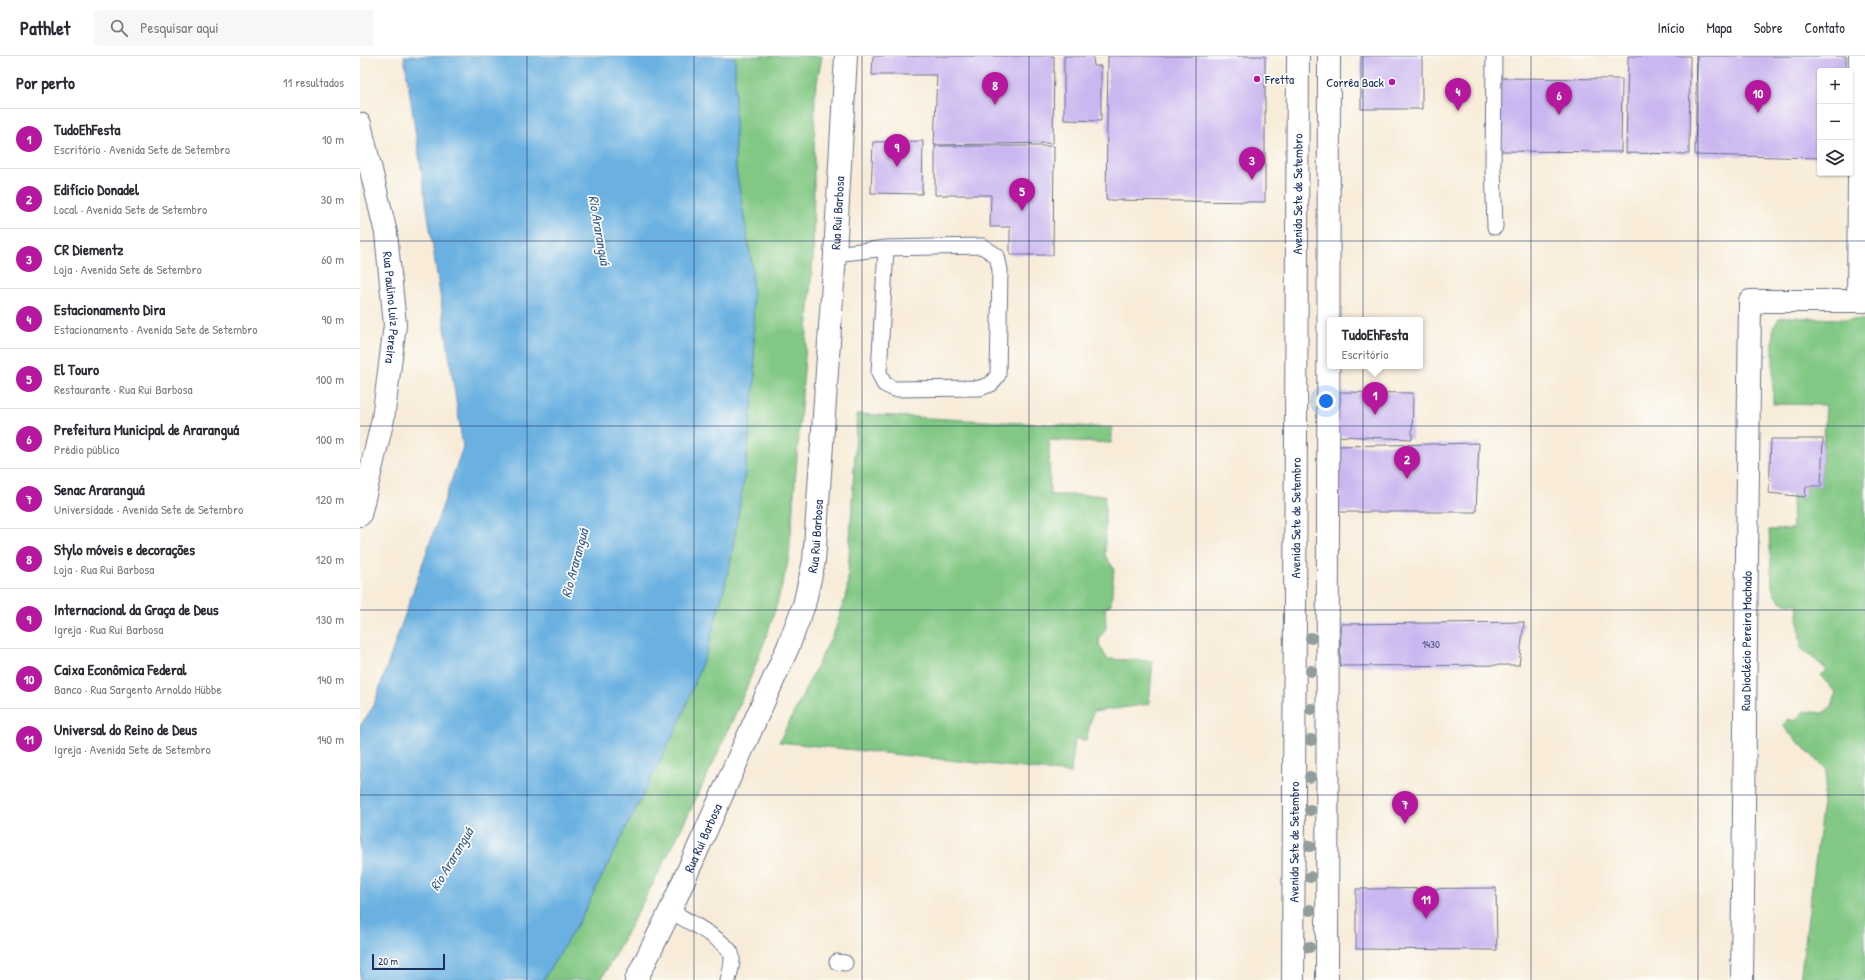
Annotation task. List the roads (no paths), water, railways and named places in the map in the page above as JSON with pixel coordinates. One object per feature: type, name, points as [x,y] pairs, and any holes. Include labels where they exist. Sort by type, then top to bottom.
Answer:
[{"type":"street","name":"Rua Rui Barbosa","points":[[636,980],[670,911],[788,647],[804,605],[814,561],[835,254],[846,56]]},
{"type":"street","name":"Avenida Sete de Setembro","points":[[1293,980],[1298,56]]},
{"type":"street","points":[[1328,317],[1329,56]]},
{"type":"street","points":[[1860,56],[1862,301]]},
{"type":"street","name":"Rua Paulino Luiz Pereira","points":[[360,124],[386,233],[394,325],[383,419],[360,515]]},
{"type":"street","name":"Rua Dioclécio Pereira Machado","points":[[1742,980],[1750,301],[1862,301]]},
{"type":"street","points":[[1326,980],[1328,369]]},
{"type":"lane","points":[[1494,56],[1493,167],[1495,227]]},
{"type":"lane","points":[[835,254],[886,248],[982,246],[997,256],[1000,270],[998,375],[991,384],[980,388],[894,389],[884,384],[880,373],[886,248]]},
{"type":"lane","points":[[670,911],[724,944],[731,953],[731,967],[728,980]]},
{"type":"water","name":"Rio Araranguá","points":[[404,56],[735,56],[735,163],[752,266],[755,379],[745,473],[730,563],[707,650],[681,719],[580,920],[543,980],[360,980],[360,726],[373,707],[463,447]]},
{"type":"place","name":"Fretta","points":[[1257,79]]},
{"type":"place","name":"Corrêa Back","points":[[1392,82]]},
{"type":"place","name":"Stylo móveis e decorações","points":[[995,105]]},
{"type":"place","name":"Estacionamento Dira","points":[[1458,111]]},
{"type":"place","name":"Caixa Econômica Federal","points":[[1758,113]]},
{"type":"place","name":"Prefeitura Municipal de Araranguá","points":[[1559,115]]},
{"type":"place","name":"Internacional da Graça de Deus","points":[[897,167]]},
{"type":"place","name":"CR Diementz","points":[[1252,180]]},
{"type":"place","name":"El Touro","points":[[1022,211]]},
{"type":"place","name":"TudoEhFesta","points":[[1375,415]]},
{"type":"place","name":"Edifício Donadel","points":[[1407,479]]},
{"type":"place","name":"Senac Araranguá","points":[[1405,824]]},
{"type":"place","name":"Universal do Reino de Deus","points":[[1426,919]]}]
